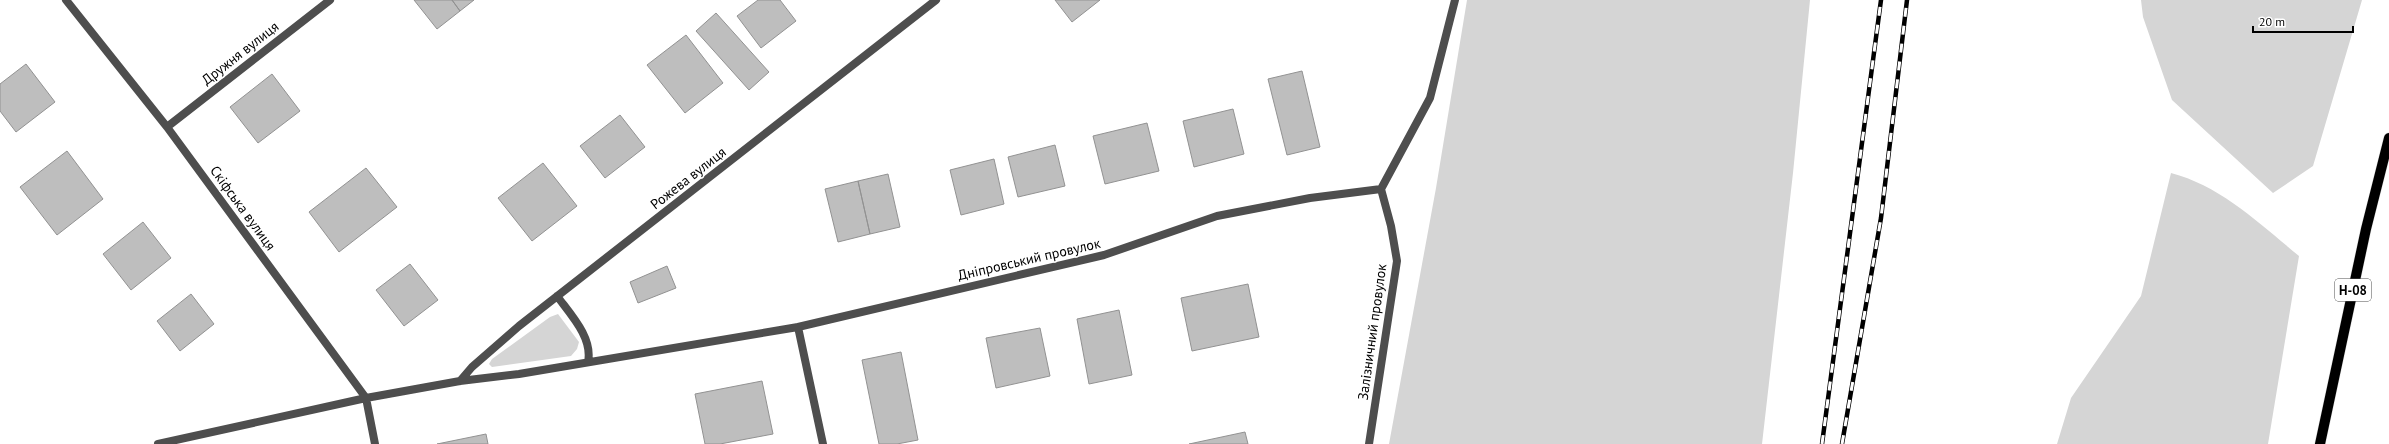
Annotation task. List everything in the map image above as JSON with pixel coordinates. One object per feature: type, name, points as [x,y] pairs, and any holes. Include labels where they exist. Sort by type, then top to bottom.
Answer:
[{"type":"main road","name":"Н-08","points":[[2320,444],[2366,229],[2389,138]]},
{"type":"street","name":"Скіфська вулиця","points":[[66,0],[167,127],[366,398],[375,444]]},
{"type":"street","name":"Дружня вулиця","points":[[167,127],[330,0]]},
{"type":"street","name":"Рожева вулиця","points":[[460,381],[472,367],[519,326],[936,0]]},
{"type":"street","points":[[1381,189],[1430,98],[1455,0]]},
{"type":"street","name":"Дніпровський провулок","points":[[158,444],[366,398],[460,381],[519,374],[798,326],[1104,255],[1217,216],[1310,198],[1381,189]]},
{"type":"street","name":"Залізничний провулок","points":[[1369,444],[1397,261],[1391,226],[1381,189]]},
{"type":"street","points":[[557,296],[587,341],[590,352],[588,362]]},
{"type":"street","points":[[798,326],[823,444]]},
{"type":"shaded area","points":[[1467,0],[1810,0],[1793,173],[1762,444],[1389,444],[1436,188]]},
{"type":"shaded area","points":[[2141,0],[2362,0],[2313,166],[2273,193],[2172,100],[2143,17]]},
{"type":"shaded area","points":[[2171,173],[2207,187],[2239,207],[2299,256],[2268,444],[2057,444],[2071,398],[2141,296]]},
{"type":"shaded area","points":[[558,314],[579,342],[577,349],[571,356],[492,367],[489,364],[492,359],[550,317]]},
{"type":"building","points":[[414,0],[452,0],[460,11],[437,29]]},
{"type":"building","points":[[452,0],[474,0],[460,11]]},
{"type":"building","points":[[758,0],[780,0],[796,21],[761,48],[737,16]]},
{"type":"building","points":[[1055,0],[1100,0],[1072,22]]},
{"type":"building","points":[[716,13],[769,72],[749,90],[696,31]]},
{"type":"building","points":[[686,35],[723,83],[685,113],[647,65]]},
{"type":"building","points":[[26,64],[55,102],[16,132],[0,111],[0,84]]},
{"type":"building","points":[[1302,71],[1320,147],[1287,155],[1268,79]]},
{"type":"building","points":[[272,74],[300,111],[258,143],[230,107]]},
{"type":"building","points":[[1233,109],[1244,154],[1194,167],[1183,121]]},
{"type":"building","points":[[620,115],[645,147],[605,178],[580,146]]},
{"type":"building","points":[[1147,123],[1159,171],[1105,184],[1093,136]]},
{"type":"building","points":[[1055,145],[1065,186],[1018,197],[1008,157]]},
{"type":"building","points":[[67,151],[103,199],[57,235],[20,187]]},
{"type":"building","points":[[994,159],[1004,204],[961,215],[950,170]]},
{"type":"building","points":[[543,163],[577,206],[532,241],[498,198]]},
{"type":"building","points":[[366,168],[397,207],[339,252],[309,212]]},
{"type":"building","points":[[888,174],[900,227],[870,234],[858,181]]},
{"type":"building","points":[[858,181],[870,234],[838,242],[825,189]]},
{"type":"building","points":[[143,222],[171,258],[131,290],[103,254]]},
{"type":"building","points":[[410,264],[438,300],[404,326],[376,290]]},
{"type":"building","points":[[667,266],[676,288],[638,303],[630,282]]},
{"type":"building","points":[[1248,284],[1259,337],[1192,351],[1181,298]]},
{"type":"building","points":[[191,294],[214,324],[180,351],[157,321]]},
{"type":"building","points":[[1119,310],[1132,375],[1089,384],[1077,319]]},
{"type":"building","points":[[1040,328],[1050,376],[996,388],[986,338]]},
{"type":"building","points":[[901,352],[918,440],[897,444],[879,444],[862,360]]},
{"type":"building","points":[[762,381],[773,434],[720,444],[705,444],[695,394]]},
{"type":"building","points":[[1245,432],[1248,444],[1189,444]]},
{"type":"building","points":[[486,434],[488,444],[437,444]]},
{"type":"railway","points":[[1822,444],[1881,0]]},
{"type":"railway","points":[[1842,444],[1881,218],[1907,0]]}]
